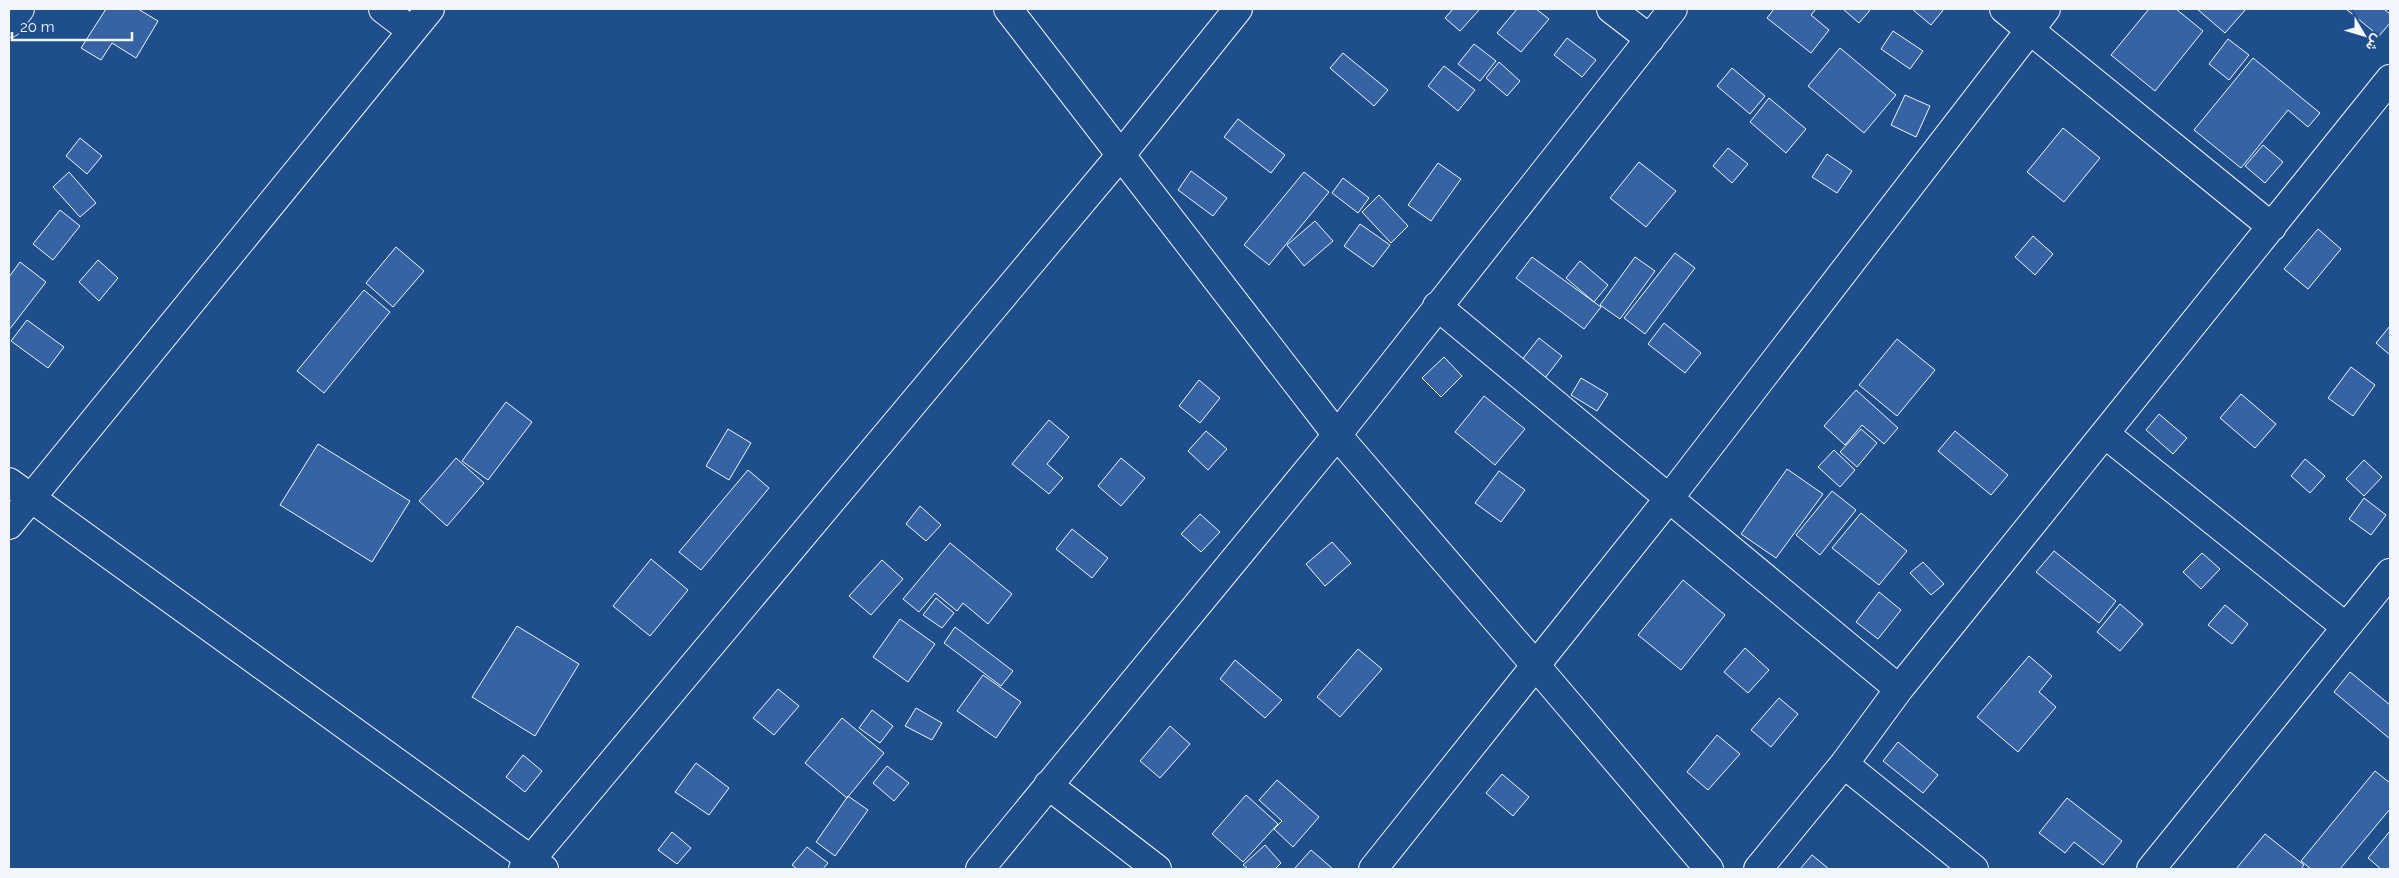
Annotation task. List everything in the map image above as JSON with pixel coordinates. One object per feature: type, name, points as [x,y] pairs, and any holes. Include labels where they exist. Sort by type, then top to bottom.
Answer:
[{"type":"street","points":[[9,23],[20,9]]},
{"type":"street","points":[[383,9],[412,31]]},
{"type":"street","points":[[9,525],[430,9]]},
{"type":"street","points":[[1008,9],[1337,435],[1709,869]]},
{"type":"street","points":[[9,482],[533,866],[1120,156],[1238,9]]},
{"type":"street","points":[[1611,9],[1650,39]]},
{"type":"street","points":[[980,869],[1337,435],[1673,9]]},
{"type":"street","points":[[2004,9],[2038,19],[2272,227]]},
{"type":"street","points":[[1373,869],[1670,497],[2038,19]]},
{"type":"street","points":[[1758,869],[1844,764],[1900,689],[2390,79]]},
{"type":"street","points":[[1437,306],[1900,689]]},
{"type":"street","points":[[2105,434],[2346,627]]},
{"type":"street","points":[[2151,869],[2390,573]]},
{"type":"street","points":[[1844,764],[1974,869]]},
{"type":"street","points":[[1048,785],[1157,869]]},
{"type":"building","points":[[106,9],[138,9],[158,21],[136,58],[112,43],[101,60],[81,48]]},
{"type":"building","points":[[1453,9],[1480,9],[1460,31],[1445,18]]},
{"type":"building","points":[[1517,9],[1536,9],[1549,19],[1521,52],[1497,33]]},
{"type":"building","points":[[1774,9],[1816,9],[1811,15],[1829,30],[1811,53],[1767,18]]},
{"type":"building","points":[[1843,9],[1871,9],[1859,23]]},
{"type":"building","points":[[1912,9],[1944,9],[1931,25]]},
{"type":"building","points":[[2149,9],[2176,9],[2203,31],[2155,91],[2111,55]]},
{"type":"building","points":[[2197,9],[2246,9],[2225,33]]},
{"type":"building","points":[[2346,9],[2384,9],[2390,14],[2390,23],[2379,36]]},
{"type":"building","points":[[1893,31],[1923,51],[1910,69],[1881,49]]},
{"type":"building","points":[[1567,38],[1596,60],[1582,77],[1554,55]]},
{"type":"building","points":[[2228,39],[2249,55],[2229,80],[2209,64]]},
{"type":"building","points":[[1474,44],[1496,61],[1480,81],[1458,64]]},
{"type":"building","points":[[1840,48],[1896,95],[1864,133],[1808,86]]},
{"type":"building","points":[[1343,53],[1388,90],[1374,106],[1330,68]]},
{"type":"building","points":[[2253,58],[2320,113],[2308,127],[2288,110],[2241,168],[2194,130]]},
{"type":"building","points":[[1499,62],[1520,81],[1507,96],[1486,78]]},
{"type":"building","points":[[1444,66],[1475,90],[1458,111],[1428,86]]},
{"type":"building","points":[[1732,68],[1765,96],[1750,114],[1717,86]]},
{"type":"building","points":[[1905,95],[1930,106],[1916,137],[1891,125]]},
{"type":"building","points":[[1769,98],[1806,129],[1786,153],[1750,122]]},
{"type":"building","points":[[1238,119],[1285,155],[1271,173],[1224,137]]},
{"type":"building","points":[[2063,128],[2100,158],[2064,202],[2027,172]]},
{"type":"building","points":[[80,138],[102,156],[87,174],[66,156]]},
{"type":"building","points":[[2263,145],[2283,162],[2265,183],[2245,166]]},
{"type":"building","points":[[1728,148],[1748,164],[1732,183],[1713,166]]},
{"type":"building","points":[[1827,154],[1852,171],[1837,193],[1812,177]]},
{"type":"building","points":[[1639,162],[1676,191],[1646,227],[1610,198]]},
{"type":"building","points":[[1438,163],[1461,179],[1431,221],[1408,205]]},
{"type":"building","points":[[1191,171],[1227,198],[1213,216],[1178,190]]},
{"type":"building","points":[[69,172],[96,203],[80,217],[53,187]]},
{"type":"building","points":[[1304,172],[1329,192],[1269,265],[1244,245]]},
{"type":"building","points":[[1343,178],[1369,198],[1358,213],[1332,193]]},
{"type":"building","points":[[1379,195],[1408,226],[1391,243],[1362,212]]},
{"type":"building","points":[[60,210],[80,226],[53,260],[33,244]]},
{"type":"building","points":[[1315,221],[1333,241],[1304,266],[1287,245]]},
{"type":"building","points":[[1360,224],[1390,245],[1373,267],[1344,246]]},
{"type":"building","points":[[2318,229],[2341,249],[2308,289],[2284,269]]},
{"type":"building","points":[[2033,236],[2053,254],[2035,275],[2015,257]]},
{"type":"building","points":[[396,247],[424,271],[393,307],[366,283]]},
{"type":"building","points":[[1675,253],[1695,268],[1645,334],[1624,318]]},
{"type":"building","points":[[1532,257],[1601,307],[1584,329],[1516,278]]},
{"type":"building","points":[[1635,257],[1655,271],[1620,319],[1600,305]]},
{"type":"building","points":[[98,260],[118,278],[99,301],[79,282]]},
{"type":"building","points":[[1580,261],[1608,285],[1594,302],[1566,278]]},
{"type":"building","points":[[20,262],[46,282],[9,330],[9,277]]},
{"type":"building","points":[[364,290],[390,312],[324,393],[297,371]]},
{"type":"building","points":[[27,320],[64,347],[48,368],[11,341]]},
{"type":"building","points":[[1664,323],[1701,353],[1685,373],[1648,344]]},
{"type":"building","points":[[2390,326],[2390,355],[2376,343]]},
{"type":"building","points":[[1539,338],[1562,356],[1545,378],[1521,361]]},
{"type":"building","points":[[1897,339],[1935,370],[1897,416],[1859,385]]},
{"type":"building","points":[[1444,357],[1462,376],[1441,397],[1422,378]]},
{"type":"building","points":[[2351,367],[2375,385],[2353,416],[2328,398]]},
{"type":"building","points":[[1581,378],[1608,394],[1597,411],[1571,395]]},
{"type":"building","points":[[1199,380],[1220,398],[1200,423],[1179,406]]},
{"type":"building","points":[[1856,390],[1898,428],[1884,444],[1862,425],[1845,445],[1824,426]]},
{"type":"building","points":[[2241,394],[2276,424],[2255,448],[2220,418]]},
{"type":"building","points":[[1484,396],[1525,429],[1495,465],[1455,432]]},
{"type":"building","points":[[506,402],[532,422],[488,480],[462,461]]},
{"type":"building","points":[[2159,414],[2187,438],[2173,454],[2146,430]]},
{"type":"building","points":[[1049,420],[1069,437],[1047,464],[1063,478],[1049,494],[1012,464]]},
{"type":"building","points":[[728,429],[751,443],[729,480],[706,466]]},
{"type":"building","points":[[1861,429],[1877,443],[1857,467],[1840,452]]},
{"type":"building","points":[[1206,431],[1227,449],[1208,470],[1188,451]]},
{"type":"building","points":[[1955,431],[2008,475],[1991,495],[1938,451]]},
{"type":"building","points":[[318,444],[410,501],[372,562],[280,505]]},
{"type":"building","points":[[1834,450],[1855,470],[1840,487],[1818,467]]},
{"type":"building","points":[[456,458],[484,483],[447,526],[419,501]]},
{"type":"building","points":[[1121,458],[1145,478],[1121,506],[1098,486]]},
{"type":"building","points":[[2305,459],[2325,476],[2310,493],[2291,476]]},
{"type":"building","points":[[2364,460],[2382,477],[2364,496],[2346,479]]},
{"type":"building","points":[[1787,469],[1823,494],[1776,558],[1741,534]]},
{"type":"building","points":[[748,470],[769,488],[701,570],[679,552]]},
{"type":"building","points":[[1499,471],[1525,490],[1501,522],[1475,503]]},
{"type":"building","points":[[1832,491],[1856,510],[1820,555],[1796,535]]},
{"type":"building","points":[[2364,498],[2386,515],[2371,535],[2349,519]]},
{"type":"building","points":[[920,506],[941,525],[926,541],[906,524]]},
{"type":"building","points":[[1861,513],[1907,551],[1879,585],[1832,548]]},
{"type":"building","points":[[1200,514],[1220,532],[1201,552],[1181,534]]},
{"type":"building","points":[[1072,529],[1108,558],[1092,578],[1056,549]]},
{"type":"building","points":[[1332,542],[1351,563],[1325,586],[1306,564]]},
{"type":"building","points":[[950,543],[1012,594],[988,624],[963,603],[957,611],[935,593],[919,612],[903,599]]},
{"type":"building","points":[[2054,551],[2116,601],[2099,623],[2036,572]]},
{"type":"building","points":[[2202,553],[2220,569],[2201,589],[2183,572]]},
{"type":"building","points":[[651,559],[688,590],[650,636],[613,606]]},
{"type":"building","points":[[882,560],[903,579],[871,615],[849,596]]},
{"type":"building","points":[[1923,562],[1944,584],[1931,595],[1910,573]]},
{"type":"building","points":[[1683,580],[1725,615],[1681,670],[1638,635]]},
{"type":"building","points":[[1879,592],[1901,610],[1878,639],[1856,622]]},
{"type":"building","points":[[936,598],[954,613],[942,628],[923,615]]},
{"type":"building","points":[[2120,604],[2143,624],[2120,651],[2097,632]]},
{"type":"building","points":[[2225,605],[2248,624],[2232,644],[2208,625]]},
{"type":"building","points":[[900,619],[935,644],[908,682],[873,657]]},
{"type":"building","points":[[517,626],[579,664],[535,736],[472,697]]},
{"type":"building","points":[[955,627],[1013,671],[1001,686],[944,643]]},
{"type":"building","points":[[1745,648],[1769,670],[1748,693],[1724,672]]},
{"type":"building","points":[[1358,649],[1382,669],[1340,717],[1317,697]]},
{"type":"building","points":[[2029,656],[2052,676],[2039,692],[2056,707],[2018,752],[1977,717]]},
{"type":"building","points":[[1235,660],[1282,700],[1265,718],[1220,679]]},
{"type":"building","points":[[2350,672],[2390,705],[2390,739],[2334,692]]},
{"type":"building","points":[[983,675],[1021,702],[996,738],[957,711]]},
{"type":"building","points":[[778,689],[799,706],[774,735],[753,718]]},
{"type":"building","points":[[1779,698],[1798,714],[1771,747],[1751,730]]},
{"type":"building","points":[[916,708],[942,723],[932,740],[905,726]]},
{"type":"building","points":[[872,710],[893,726],[880,743],[859,728]]},
{"type":"building","points":[[842,718],[884,753],[847,798],[805,763]]},
{"type":"building","points":[[1170,726],[1190,744],[1160,778],[1140,761]]},
{"type":"building","points":[[1717,735],[1740,754],[1708,790],[1687,772]]},
{"type":"building","points":[[1898,742],[1938,775],[1923,793],[1883,761]]},
{"type":"building","points":[[523,755],[542,771],[525,792],[506,777]]},
{"type":"building","points":[[696,763],[729,788],[709,815],[675,792]]},
{"type":"building","points":[[887,766],[909,783],[894,801],[873,783]]},
{"type":"building","points":[[2375,771],[2390,783],[2390,809],[2340,869],[2311,869],[2301,861]]},
{"type":"building","points":[[1502,774],[1529,797],[1513,816],[1486,793]]},
{"type":"building","points":[[1277,780],[1319,817],[1293,847],[1274,829],[1282,821],[1259,800]]},
{"type":"building","points":[[1246,795],[1278,824],[1243,862],[1212,834]]},
{"type":"building","points":[[848,796],[868,810],[835,856],[816,842]]},
{"type":"building","points":[[2067,798],[2122,841],[2103,865],[2074,842],[2065,853],[2039,833]]},
{"type":"building","points":[[2390,831],[2390,869],[2381,869],[2368,858]]},
{"type":"building","points":[[672,832],[691,848],[677,864],[658,850]]},
{"type":"building","points":[[2265,834],[2304,865],[2301,869],[2236,869]]},
{"type":"building","points":[[1265,845],[1281,863],[1275,869],[1248,869],[1243,865]]},
{"type":"building","points":[[807,847],[828,863],[823,869],[797,869],[792,865]]},
{"type":"building","points":[[1311,850],[1333,869],[1294,869]]},
{"type":"building","points":[[1812,855],[1829,869],[1800,869]]}]
